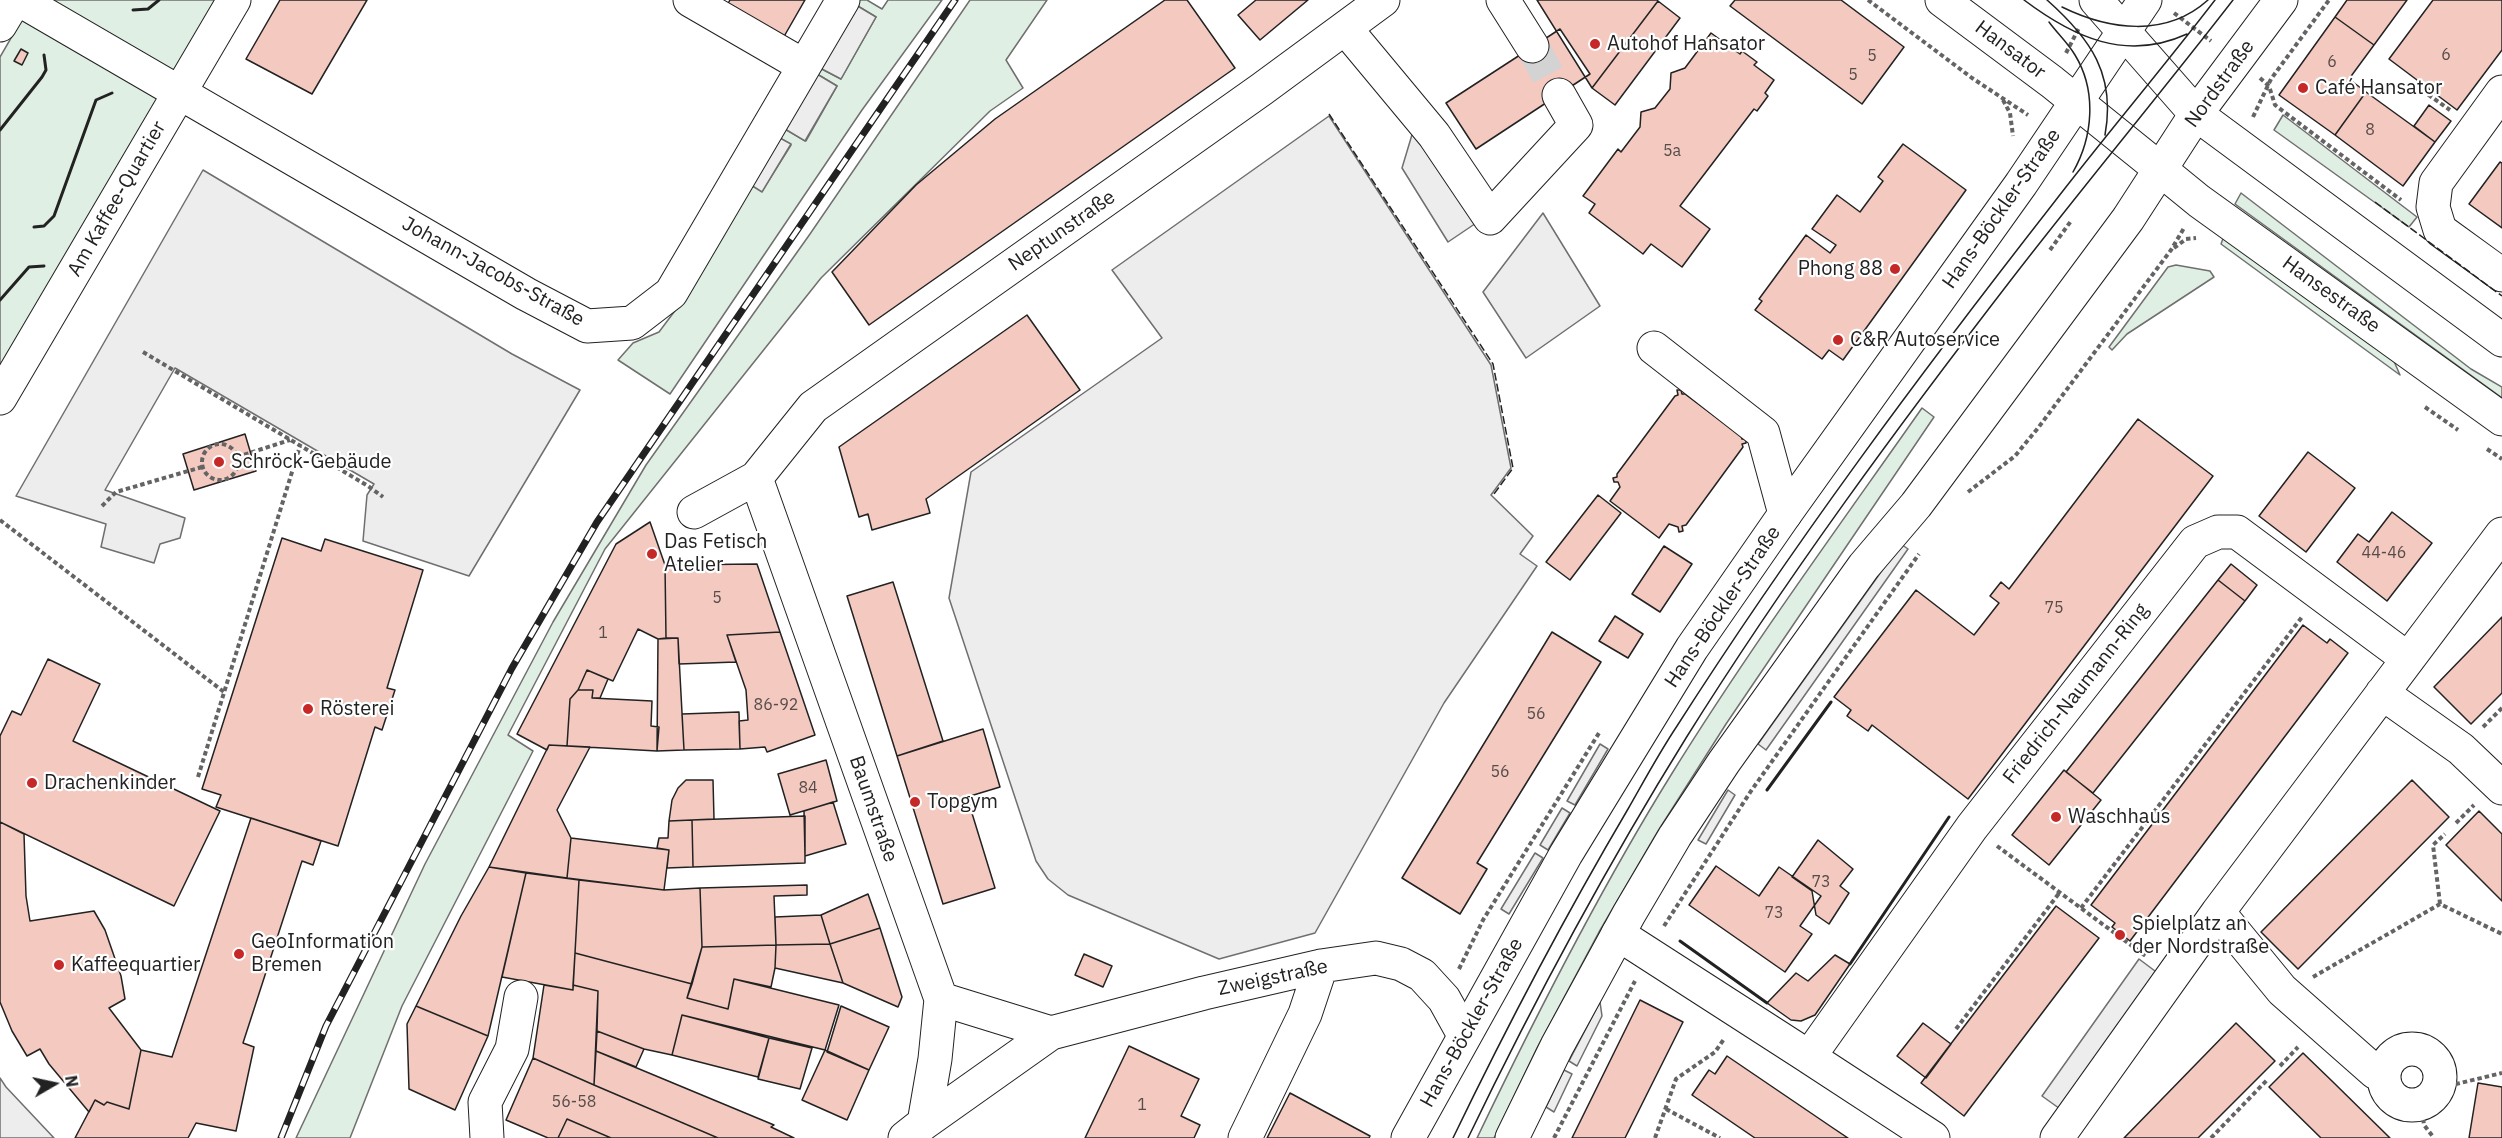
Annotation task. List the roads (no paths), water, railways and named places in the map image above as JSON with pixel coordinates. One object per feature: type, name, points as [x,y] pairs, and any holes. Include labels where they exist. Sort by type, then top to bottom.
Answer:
[{"type":"street","points":[[0,25],[15,0]]},
{"type":"street","name":"Johann-Jacobs-Straße","points":[[20,0],[526,294],[587,326],[632,323],[671,293],[843,0]]},
{"type":"street","name":"Am Kaffee-Quartier","points":[[0,398],[234,0]]},
{"type":"street","points":[[690,0],[804,66]]},
{"type":"street","name":"Neptunstraße","points":[[756,478],[813,407],[1383,0]]},
{"type":"street","points":[[1504,0],[1532,46]]},
{"type":"street","name":"Hansator","points":[[1942,0],[2064,92],[2161,170]]},
{"type":"street","points":[[2064,92],[2123,32],[2145,0]]},
{"type":"street","name":"Nordstraße","points":[[2161,170],[2196,114],[2281,0]]},
{"type":"street","points":[[2088,12],[2123,32],[2196,114],[2502,340]]},
{"type":"street","points":[[1345,28],[1434,135],[1490,218],[1576,125],[1559,94]]},
{"type":"street","name":"Hans-Böckler-Straße","points":[[1408,1138],[1566,854],[1686,658],[1785,514],[2021,184],[2064,92]]},
{"type":"street","points":[[2502,92],[2436,183],[2433,207],[2440,230],[2502,275]]},
{"type":"street","points":[[1512,1138],[1557,1046],[1675,836],[1864,566],[1916,505],[2123,226],[2161,170]]},
{"type":"street","name":"Hansestraße","points":[[2161,170],[2199,201],[2502,419]]},
{"type":"street","points":[[1654,348],[1763,433],[1785,514]]},
{"type":"street","points":[[694,512],[756,478]]},
{"type":"street","name":"Baumstraße","points":[[756,478],[941,999],[935,1059],[914,1130]]},
{"type":"street","name":"Friedrich-Naumann-Ring","points":[[1809,1057],[1972,827],[2195,542],[2218,532],[2237,532],[2408,658]]},
{"type":"street","points":[[2057,1138],[2218,912],[2502,534]]},
{"type":"street","points":[[2382,693],[2462,749],[2502,788]]},
{"type":"street","points":[[2218,912],[2285,993],[2375,1072],[2383,1074]]},
{"type":"street","points":[[1618,934],[1933,1138]]},
{"type":"street","name":"Zweigstraße","points":[[914,1130],[1051,1033],[1204,993],[1321,966],[1376,958],[1401,964],[1422,975],[1444,999],[1464,1035]]},
{"type":"street","points":[[1245,1138],[1305,1014],[1321,966]]},
{"type":"street","points":[[487,1138],[485,1102],[512,1049],[521,997]]},
{"type":"street","points":[[941,999],[1051,1033]]},
{"type":"street","points":[[2410,1048],[2429,1053],[2440,1070],[2431,1092],[2412,1106],[2395,1099],[2384,1084],[2383,1074],[2392,1056],[2400,1050],[2410,1048]]},
{"type":"tunnel","points":[[1532,46],[1559,95]]},
{"type":"tram line","points":[[2024,0],[2062,25],[2101,41],[2143,46],[2187,34]]},
{"type":"tram line","points":[[2047,0],[2076,29],[2097,60],[2107,94],[2105,135]]},
{"type":"tram line","points":[[2062,7],[2099,21],[2137,26],[2156,25],[2174,20],[2192,12],[2208,0]]},
{"type":"tram line","points":[[1453,1138],[1559,931],[1664,746],[1721,659],[1858,461],[2072,179],[2215,0]]},
{"type":"tram line","points":[[1468,1138],[1545,985],[1599,885],[1686,738],[1763,619],[1886,445],[1971,332],[2233,0]]},
{"type":"tram line","points":[[2049,22],[2075,55],[2087,84],[2090,114],[2088,129],[2085,144],[2073,172]]},
{"type":"railway","points":[[281,1138],[326,1026],[512,668],[597,522],[955,0]]},
{"type":"place","name":"Autohof Hansator","points":[[1595,44]]},
{"type":"place","name":"Café Hansator","points":[[2303,88]]},
{"type":"place","name":"Phong 88","points":[[1895,269]]},
{"type":"place","name":"C&R Autoservice","points":[[1838,340]]},
{"type":"place","name":"Schröck-Gebäude","points":[[219,462]]},
{"type":"place","name":"Das Fetisch Atelier","points":[[652,554]]},
{"type":"place","name":"Rösterei","points":[[308,709]]},
{"type":"place","name":"Drachenkinder","points":[[32,783]]},
{"type":"place","name":"Topgym","points":[[915,802]]},
{"type":"place","name":"Waschhaus","points":[[2056,817]]},
{"type":"place","name":"Spielplatz an der Nordstraße","points":[[2120,935]]},
{"type":"place","name":"GeoInformation Bremen","points":[[239,954]]},
{"type":"place","name":"Kaffeequartier","points":[[59,965]]}]
